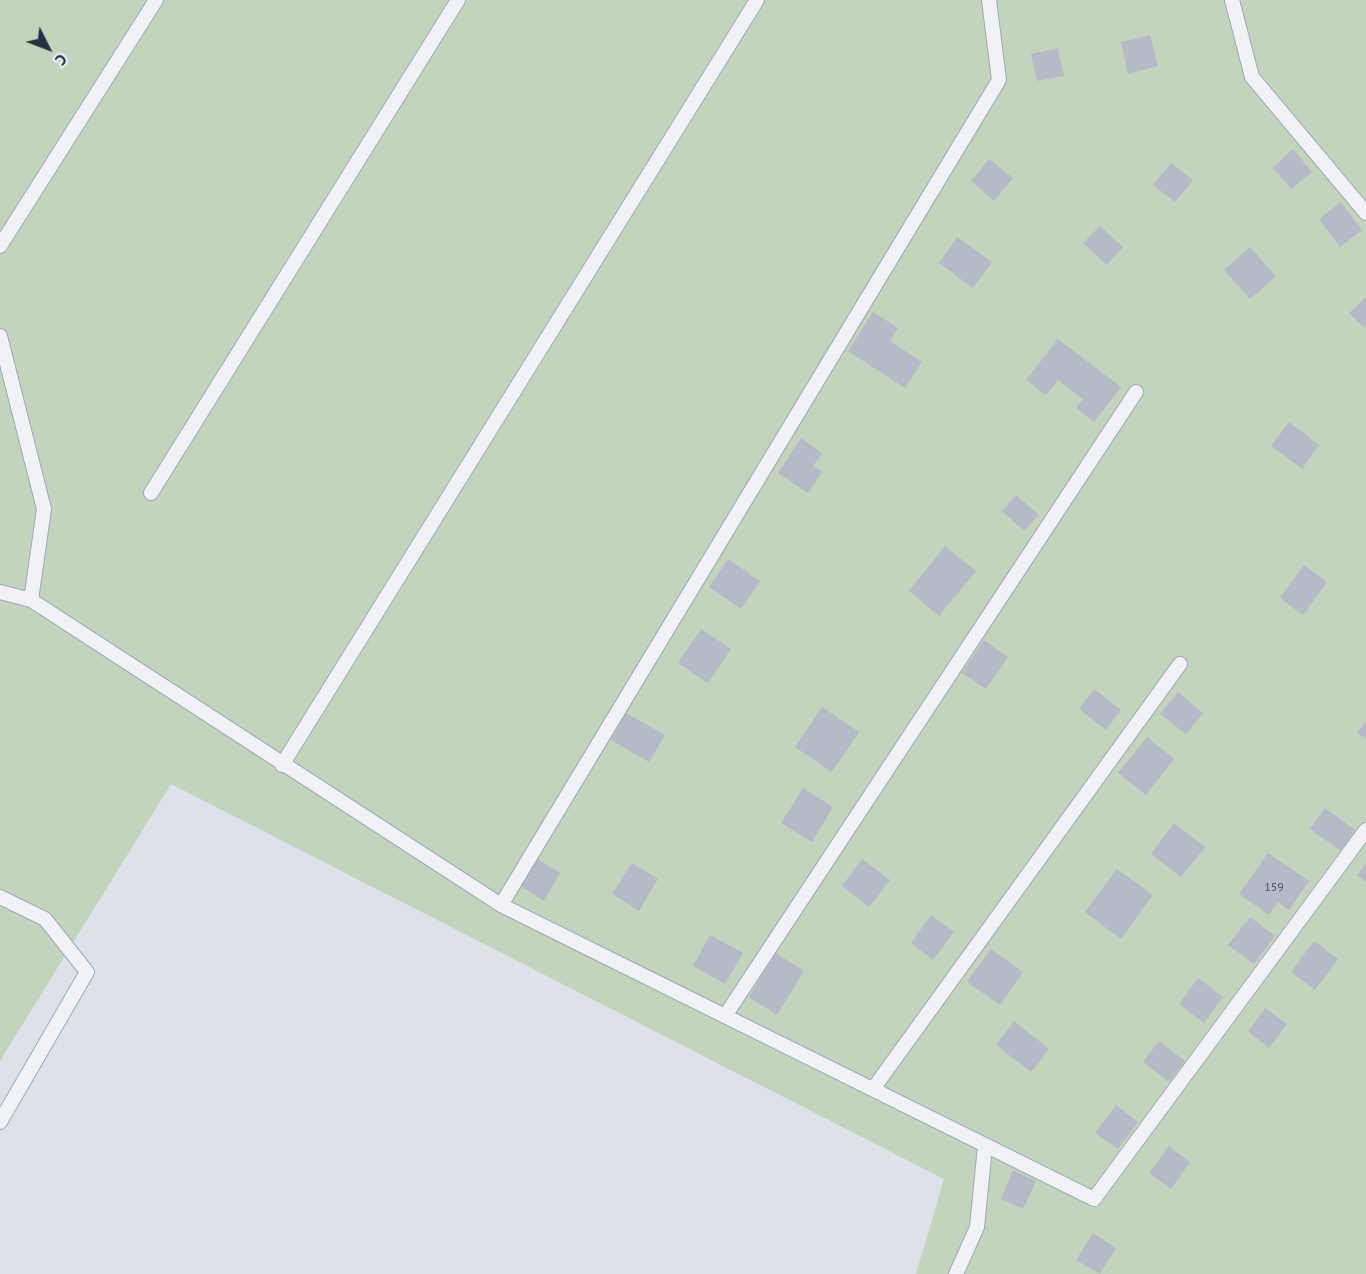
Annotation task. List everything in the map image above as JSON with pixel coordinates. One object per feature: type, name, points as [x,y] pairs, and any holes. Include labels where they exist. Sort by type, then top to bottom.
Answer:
[{"type":"lane","points":[[0,246],[156,0]]},
{"type":"lane","points":[[151,493],[458,0]]},
{"type":"lane","points":[[282,765],[757,0]]},
{"type":"lane","points":[[501,905],[999,80],[989,0]]},
{"type":"lane","points":[[1232,0],[1252,77],[1366,213]]},
{"type":"lane","points":[[0,336],[44,509],[31,600]]},
{"type":"lane","points":[[725,1016],[1136,392]]},
{"type":"lane","points":[[0,592],[31,600],[501,905],[1094,1199],[1366,830]]},
{"type":"lane","points":[[873,1089],[1180,663]]},
{"type":"lane","points":[[0,897],[45,920],[87,972],[0,1122]]},
{"type":"lane","points":[[956,1274],[976,1227],[986,1146]]},
{"type":"green space","points":[[0,0],[1366,0],[1366,1274],[916,1274],[944,1179],[171,784],[0,1061]]},
{"type":"building","points":[[1150,35],[1158,66],[1128,74],[1121,42]]},
{"type":"building","points":[[1058,48],[1064,76],[1037,81],[1031,54]]},
{"type":"building","points":[[1293,149],[1312,172],[1291,189],[1273,168]]},
{"type":"building","points":[[989,159],[1013,178],[994,201],[971,181]]},
{"type":"building","points":[[1171,163],[1193,180],[1175,202],[1153,185]]},
{"type":"building","points":[[1341,202],[1362,230],[1340,247],[1319,219]]},
{"type":"building","points":[[1100,226],[1123,247],[1107,265],[1083,243]]},
{"type":"building","points":[[957,237],[992,262],[973,288],[939,263]]},
{"type":"building","points":[[1250,247],[1276,276],[1250,299],[1224,270]]},
{"type":"building","points":[[1366,297],[1366,325],[1363,327],[1349,313]]},
{"type":"building","points":[[873,312],[898,328],[890,341],[922,362],[905,388],[848,351]]},
{"type":"building","points":[[1058,339],[1121,387],[1094,422],[1076,408],[1083,399],[1058,380],[1046,395],[1026,380]]},
{"type":"building","points":[[1289,422],[1319,445],[1302,469],[1271,446]]},
{"type":"building","points":[[801,438],[822,453],[813,466],[822,472],[808,493],[778,473]]},
{"type":"building","points":[[1016,495],[1039,515],[1024,531],[1002,511]]},
{"type":"building","points":[[945,546],[976,571],[939,616],[909,591]]},
{"type":"building","points":[[728,559],[760,581],[741,609],[709,587]]},
{"type":"building","points":[[1304,565],[1327,582],[1303,615],[1280,598]]},
{"type":"building","points":[[701,629],[731,649],[708,683],[678,663]]},
{"type":"building","points":[[984,640],[1008,657],[986,689],[962,673]]},
{"type":"building","points":[[1094,689],[1121,710],[1106,730],[1079,709]]},
{"type":"building","points":[[1178,692],[1203,713],[1186,734],[1160,714]]},
{"type":"building","points":[[822,707],[859,732],[832,772],[795,747]]},
{"type":"building","points":[[626,713],[665,735],[649,762],[611,740]]},
{"type":"building","points":[[1366,721],[1366,739],[1357,733]]},
{"type":"building","points":[[1147,737],[1174,759],[1146,795],[1118,773]]},
{"type":"building","points":[[803,788],[833,807],[812,842],[781,823]]},
{"type":"building","points":[[1325,808],[1355,830],[1341,851],[1310,829]]},
{"type":"building","points":[[1174,823],[1205,847],[1181,877],[1151,854]]},
{"type":"building","points":[[1268,853],[1309,881],[1289,910],[1278,902],[1269,915],[1239,894]]},
{"type":"building","points":[[536,858],[560,873],[544,901],[519,885]]},
{"type":"building","points":[[862,859],[890,880],[869,907],[842,886]]},
{"type":"building","points":[[632,863],[658,879],[639,911],[612,894]]},
{"type":"building","points":[[1366,863],[1366,882],[1357,875]]},
{"type":"building","points":[[1117,869],[1153,895],[1121,939],[1085,912]]},
{"type":"building","points":[[931,915],[954,932],[933,960],[911,943]]},
{"type":"building","points":[[1250,917],[1275,936],[1254,964],[1228,945]]},
{"type":"building","points":[[710,935],[743,953],[725,984],[693,966]]},
{"type":"building","points":[[1314,941],[1338,959],[1315,990],[1291,972]]},
{"type":"building","points":[[991,949],[1023,972],[1000,1005],[967,982]]},
{"type":"building","points":[[776,953],[804,971],[777,1015],[749,997]]},
{"type":"building","points":[[1198,978],[1223,997],[1204,1023],[1179,1004]]},
{"type":"building","points":[[1265,1008],[1287,1024],[1269,1048],[1248,1031]]},
{"type":"building","points":[[1014,1021],[1049,1049],[1031,1072],[996,1045]]},
{"type":"building","points":[[1159,1041],[1185,1061],[1169,1082],[1143,1062]]},
{"type":"building","points":[[1116,1105],[1138,1122],[1118,1149],[1095,1133]]},
{"type":"building","points":[[1169,1146],[1190,1162],[1171,1189],[1149,1173]]},
{"type":"building","points":[[1013,1170],[1036,1181],[1023,1209],[1001,1199]]},
{"type":"building","points":[[1093,1233],[1116,1248],[1100,1274],[1076,1260]]}]
